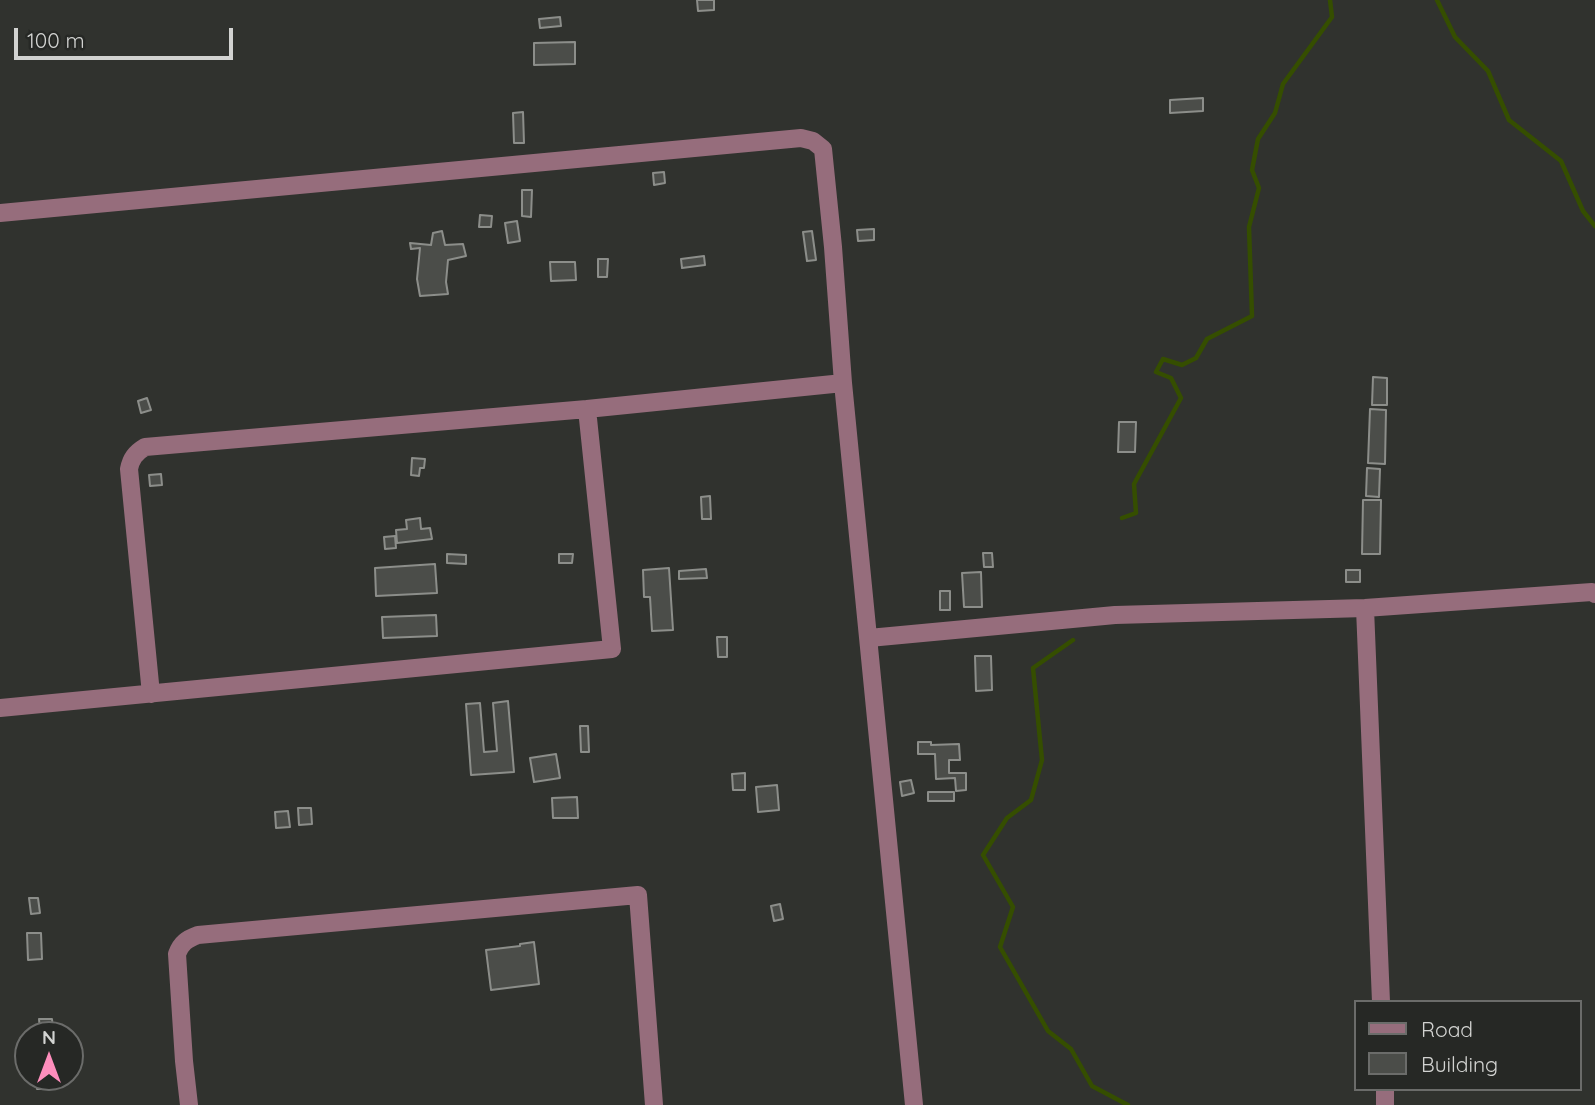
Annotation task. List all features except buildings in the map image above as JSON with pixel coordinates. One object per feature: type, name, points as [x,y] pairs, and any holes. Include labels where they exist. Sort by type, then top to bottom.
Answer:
[{"type":"street","points":[[0,213],[801,138],[813,141],[822,149],[914,1105]]},
{"type":"street","points":[[151,694],[129,470],[137,451],[145,447],[587,409],[844,383]]},
{"type":"street","points":[[0,708],[612,649],[587,409]]},
{"type":"street","points":[[869,638],[1115,615],[1365,608],[1592,592],[1595,594]]},
{"type":"street","points":[[1365,608],[1381,1000]]},
{"type":"street","points":[[189,1105],[177,954],[180,945],[188,939],[198,935],[638,895],[654,1105]]},
{"type":"waterway","points":[[1122,518],[1136,513],[1134,484],[1181,398],[1171,378],[1156,372],[1163,359],[1182,365],[1196,358],[1207,339],[1252,316],[1249,227],[1259,188],[1252,170],[1258,139],[1275,113],[1283,84],[1332,17],[1330,0]]},
{"type":"waterway","points":[[1437,0],[1455,37],[1488,71],[1509,120],[1561,161],[1583,211],[1595,226]]},
{"type":"waterway","points":[[1073,640],[1033,668],[1042,760],[1031,800],[1007,818],[983,855],[1013,907],[1000,947],[1048,1031],[1071,1049],[1092,1086],[1128,1105]]}]
